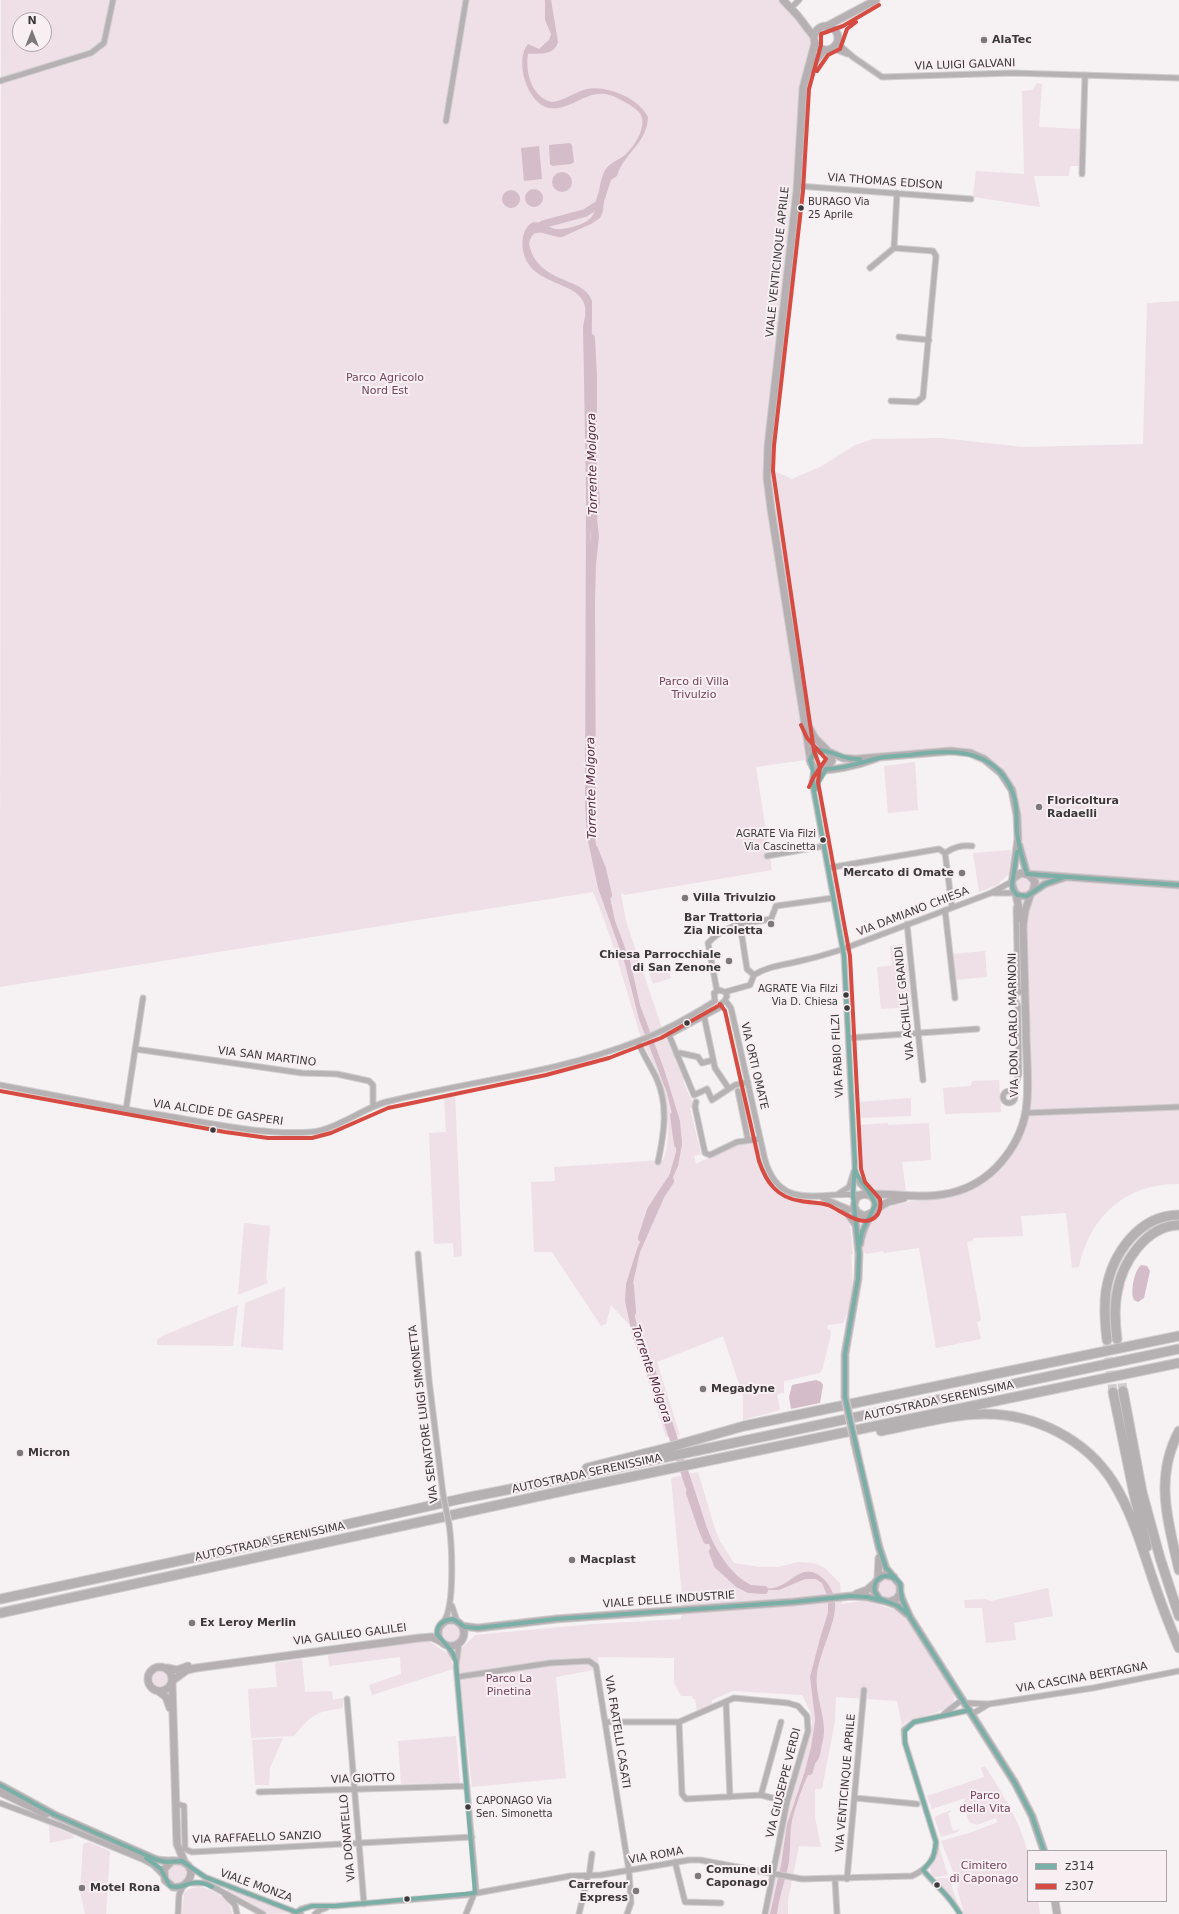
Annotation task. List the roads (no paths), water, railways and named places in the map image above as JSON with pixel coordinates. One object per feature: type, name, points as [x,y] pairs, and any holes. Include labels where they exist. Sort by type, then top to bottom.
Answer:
[{"type":"highway","points":[[1179,1215],[1162,1217],[1145,1225],[1130,1239],[1115,1261],[1106,1292],[1105,1313],[1112,1340],[1117,1293],[1128,1262],[1151,1234],[1164,1227],[1179,1225]]},
{"type":"highway","points":[[686,1448],[744,1426],[1179,1336]]},
{"type":"highway","name":"AUTOSTRADA SERENISSIMA","points":[[0,1598],[281,1539],[686,1448],[1179,1349]]},
{"type":"highway","name":"AUTOSTRADA SERENISSIMA","points":[[0,1613],[690,1465],[1179,1363]]},
{"type":"highway","points":[[1123,1391],[1142,1492],[1160,1558],[1179,1616]]},
{"type":"highway","points":[[1113,1392],[1134,1494],[1146,1543],[1179,1644]]},
{"type":"highway","points":[[864,1429],[879,1432],[966,1415],[993,1414],[1015,1417],[1037,1423],[1073,1441],[1090,1455],[1102,1468],[1121,1496],[1132,1521],[1179,1648]]},
{"type":"highway","points":[[1179,1431],[1167,1462],[1164,1491],[1166,1514],[1179,1570]]},
{"type":"highway","points":[[0,1595],[98,1578]]},
{"type":"street","points":[[0,81],[91,53],[101,47],[107,37],[113,0]]},
{"type":"street","points":[[446,121],[466,0]]},
{"type":"street","points":[[798,0],[787,3],[815,40],[828,49],[837,42],[837,34],[842,24],[874,1]]},
{"type":"street","points":[[815,40],[816,31],[874,1]]},
{"type":"street","points":[[798,16],[807,22],[834,29],[837,34]]},
{"type":"street","name":"VIALE VENTICINQUE APRILE","points":[[771,419],[798,186],[804,78],[815,40]]},
{"type":"street","name":"VIA LUIGI GALVANI","points":[[837,42],[853,57],[879,76],[888,78],[1013,73],[1179,78]]},
{"type":"street","name":"VIALE VENTICINQUE APRILE","points":[[802,108],[812,67],[828,49]]},
{"type":"street","name":"VIA LUIGI GALVANI","points":[[828,49],[853,57]]},
{"type":"street","points":[[1082,174],[1085,75]]},
{"type":"street","name":"VIA THOMAS EDISON","points":[[798,186],[972,199]]},
{"type":"street","points":[[894,248],[897,193]]},
{"type":"street","points":[[870,268],[894,248],[933,251],[935,253],[929,340],[923,397],[917,402],[891,400]]},
{"type":"street","points":[[899,337],[929,340]]},
{"type":"street","name":"VIA FABIO FILZI","points":[[771,419],[767,458],[768,484],[812,765],[812,780],[843,950],[854,1172],[853,1195],[859,1254]]},
{"type":"street","name":"VIA FABIO FILZI","points":[[802,708],[810,730],[828,751]]},
{"type":"street","points":[[877,758],[860,764],[820,770],[812,765],[811,756],[814,751],[820,749],[849,759],[956,751],[970,753],[984,759],[1001,773],[1012,790],[1017,815],[1018,839],[1012,886],[1016,896],[1022,926]]},
{"type":"street","points":[[814,791],[818,781],[832,761],[828,751]]},
{"type":"street","points":[[1018,839],[1027,874],[1035,881],[1025,911],[1022,926]]},
{"type":"street","points":[[767,856],[824,846]]},
{"type":"street","points":[[945,853],[957,846],[972,846]]},
{"type":"street","points":[[828,868],[939,849],[945,853],[952,908]]},
{"type":"street","points":[[1013,880],[1021,873],[1179,886]]},
{"type":"street","points":[[1043,885],[1050,875]]},
{"type":"street","points":[[1016,896],[1024,896],[1043,885],[1066,877]]},
{"type":"street","name":"VIA DAMIANO CHIESA","points":[[725,992],[750,985],[754,975],[762,970],[774,966],[821,957],[843,950],[907,924],[991,893],[1013,880]]},
{"type":"street","name":"VIA DAMIANO CHIESA","points":[[991,893],[1016,896]]},
{"type":"street","points":[[1013,1092],[1019,1074],[1018,1006],[1014,996],[1021,992],[1016,936],[1016,896]]},
{"type":"street","points":[[724,1002],[715,1001],[714,995],[717,991],[708,943],[732,925],[772,917],[776,906],[833,898]]},
{"type":"street","points":[[945,910],[955,998]]},
{"type":"street","points":[[740,924],[748,970],[754,975]]},
{"type":"street","name":"VIA ACHILLE GRANDI","points":[[907,924],[923,1080]]},
{"type":"street","name":"VIA DON CARLO MARNONI","points":[[868,1195],[912,1197],[937,1196],[957,1191],[976,1183],[988,1174],[1002,1161],[1013,1146],[1020,1133],[1025,1113],[1027,1095],[1021,992],[1022,926]]},
{"type":"street","points":[[717,991],[722,990],[727,996],[718,1008],[669,1035],[694,1095],[707,1089],[712,1100],[729,1089],[748,1082]]},
{"type":"street","points":[[126,1109],[143,998]]},
{"type":"street","name":"VIA ALCIDE DE GASPERI","points":[[0,1085],[218,1125],[284,1133],[316,1132],[373,1107],[389,1102],[546,1069],[640,1041],[661,1032],[715,1001]]},
{"type":"street","name":"VIA ORTI OMATE","points":[[724,1002],[731,1008],[769,1172],[776,1183],[784,1190],[794,1194],[817,1197],[855,1209]]},
{"type":"street","points":[[704,1016],[715,1068],[729,1089]]},
{"type":"street","points":[[848,1038],[977,1029]]},
{"type":"street","points":[[640,1041],[656,1078],[664,1111],[664,1134],[658,1162]]},
{"type":"street","name":"VIA SAN MARTINO","points":[[135,1049],[302,1073],[337,1074],[369,1081],[372,1084],[373,1107]]},
{"type":"street","points":[[677,1055],[680,1053],[698,1057],[702,1063],[713,1060]]},
{"type":"street","name":"VIA ORTI OMATE","points":[[738,1091],[748,1140]]},
{"type":"street","points":[[696,1102],[695,1107],[707,1154],[710,1155],[737,1142],[760,1138]]},
{"type":"street","points":[[1025,1113],[1179,1107]]},
{"type":"street","points":[[830,1196],[846,1190],[851,1183],[854,1172]]},
{"type":"street","name":"VIA FABIO FILZI","points":[[854,1172],[859,1183],[868,1195]]},
{"type":"street","points":[[868,1195],[875,1205],[873,1211],[866,1216],[855,1209],[856,1198],[868,1195]]},
{"type":"street","name":"VIA ORTI OMATE","points":[[817,1197],[868,1195]]},
{"type":"street","name":"VIA DON CARLO MARNONI","points":[[873,1211],[891,1202],[912,1197]]},
{"type":"street","points":[[838,1203],[849,1214],[855,1225]]},
{"type":"street","name":"VIA FABIO FILZI","points":[[873,1211],[862,1232],[857,1292],[844,1358],[845,1397],[879,1547]]},
{"type":"street","name":"VIA SENATORE LUIGI SIMONETTA","points":[[418,1254],[429,1380],[443,1494],[451,1539],[450,1611],[438,1628],[438,1635],[454,1655],[456,1666],[476,1893]]},
{"type":"street","points":[[879,1547],[886,1568],[900,1583],[902,1599],[910,1617],[971,1712],[1019,1791],[1032,1816],[1044,1850]]},
{"type":"street","points":[[879,1547],[875,1593],[884,1601],[898,1606],[910,1617]]},
{"type":"street","points":[[877,1581],[888,1575],[895,1577]]},
{"type":"street","name":"VIALE DELLE INDUSTRIE","points":[[851,1596],[866,1591],[877,1581]]},
{"type":"street","points":[[884,1601],[896,1599],[900,1591]]},
{"type":"street","name":"VIA SENATORE LUIGI SIMONETTA","points":[[451,1595],[453,1612],[460,1623],[461,1640],[456,1666]]},
{"type":"street","name":"VIALE DELLE INDUSTRIE","points":[[460,1623],[471,1628],[488,1627],[556,1619],[851,1596],[884,1601]]},
{"type":"street","points":[[444,1621],[450,1619],[460,1623]]},
{"type":"street","name":"VIALE DELLE INDUSTRIE","points":[[461,1640],[472,1632],[488,1627]]},
{"type":"street","name":"VIA GALILEO GALILEI","points":[[419,1638],[438,1628]]},
{"type":"street","name":"VIA GALILEO GALILEI","points":[[172,1682],[191,1669],[284,1655],[432,1637],[444,1643]]},
{"type":"street","points":[[444,1643],[453,1646],[461,1640]]},
{"type":"street","name":"VIA GALILEO GALILEI","points":[[166,1668],[177,1670],[196,1664],[275,1654],[284,1655]]},
{"type":"street","name":"VIA FRATELLI CASATI","points":[[457,1677],[550,1663],[590,1662],[597,1669],[629,1871]]},
{"type":"street","points":[[163,1874],[166,1866],[172,1862],[177,1844],[176,1804],[172,1714],[172,1674],[166,1668],[157,1667],[149,1673],[149,1684],[166,1697],[172,1714]]},
{"type":"street","name":"VIA CASCINA BERTAGNA","points":[[937,1717],[971,1712],[989,1704],[1093,1688],[1178,1671]]},
{"type":"street","points":[[158,1691],[165,1690],[172,1682]]},
{"type":"street","name":"VIA VENTICINQUE APRILE","points":[[847,1879],[864,1690]]},
{"type":"street","name":"VIA GIUSEPPE VERDI","points":[[606,1722],[679,1722],[734,1698],[788,1703],[798,1706],[805,1712],[809,1721],[808,1731],[787,1802],[775,1874],[766,1914]]},
{"type":"street","name":"VIA DONATELLO","points":[[347,1699],[353,1789],[364,1904]]},
{"type":"street","points":[[960,1914],[952,1901],[931,1881],[923,1870],[930,1863],[935,1854],[936,1842],[905,1743],[904,1732],[906,1727],[912,1723],[937,1717],[964,1701]]},
{"type":"street","name":"VIA CASCINA BERTAGNA","points":[[964,1701],[989,1704]]},
{"type":"street","points":[[726,1702],[730,1797]]},
{"type":"street","points":[[679,1722],[682,1794],[684,1798],[761,1796],[787,1802]]},
{"type":"street","points":[[761,1796],[781,1722]]},
{"type":"street","points":[[0,1785],[55,1815],[157,1860],[172,1862],[179,1861],[186,1864]]},
{"type":"street","name":"VIA GIOTTO","points":[[259,1792],[467,1786]]},
{"type":"street","points":[[0,1792],[149,1860],[163,1874],[166,1883],[173,1887],[179,1895]]},
{"type":"street","points":[[855,1798],[917,1804]]},
{"type":"street","points":[[2,1804],[62,1826],[144,1860],[153,1865],[163,1874]]},
{"type":"street","name":"VIA RAFFAELLO SANZIO","points":[[176,1804],[184,1806],[185,1849],[192,1852],[358,1844]]},
{"type":"street","points":[[358,1844],[472,1837]]},
{"type":"street","points":[[177,1844],[191,1874],[179,1895],[178,1914]]},
{"type":"street","points":[[579,1914],[589,1876],[592,1854]]},
{"type":"street","name":"VIA ROMA","points":[[335,1906],[476,1893],[570,1876],[589,1876],[629,1871],[675,1862],[700,1860],[802,1879],[899,1878],[912,1876],[923,1870]]},
{"type":"street","points":[[675,1862],[685,1902],[721,1903]]},
{"type":"street","name":"VIALE MONZA","points":[[186,1864],[205,1877],[297,1913]]},
{"type":"street","points":[[627,1914],[631,1903],[629,1871]]},
{"type":"street","points":[[835,1879],[836,1914]]},
{"type":"street","name":"VIALE MONZA","points":[[185,1885],[204,1883],[218,1889],[263,1914]]},
{"type":"street","points":[[173,1887],[185,1885]]},
{"type":"street","points":[[218,1889],[233,1904],[236,1914]]},
{"type":"street","points":[[466,1914],[476,1893]]},
{"type":"street","points":[[1055,1902],[1056,1914]]},
{"type":"street","points":[[297,1913],[312,1906],[335,1906]]},
{"type":"street","points":[[315,1914],[320,1910],[335,1906]]},
{"type":"street","points":[[322,1914],[327,1908]]},
{"type":"water","name":"Torrente Molgora","points":[[545,0],[551,0],[558,42],[550,52],[528,54],[527,61],[529,76],[531,83],[539,95],[545,100],[552,102],[561,100],[587,89],[603,89],[621,94],[630,99],[644,110],[648,117],[644,135],[624,161],[617,176],[605,184],[603,211],[600,218],[591,224],[562,237],[542,233],[534,234],[531,237],[529,244],[534,257],[542,267],[580,287],[587,293],[592,301],[590,612],[591,804],[598,862],[608,888],[615,921],[630,961],[640,1005],[664,1069],[680,1121],[682,1144],[678,1166],[640,1252],[631,1292],[631,1300],[641,1343],[653,1363],[707,1528],[724,1561],[742,1580],[753,1586],[765,1589],[782,1585],[801,1573],[811,1572],[817,1574],[830,1587],[835,1604],[831,1628],[818,1666],[817,1674],[817,1690],[824,1725],[823,1740],[819,1758],[807,1777],[792,1818],[789,1861],[777,1914],[770,1914],[781,1865],[787,1824],[806,1768],[811,1762],[818,1742],[810,1677],[828,1613],[828,1598],[822,1583],[816,1579],[805,1579],[779,1590],[759,1590],[739,1584],[716,1561],[685,1486],[652,1387],[633,1338],[625,1301],[626,1284],[637,1249],[670,1173],[676,1152],[677,1134],[667,1093],[639,1019],[625,964],[598,888],[587,836],[585,804],[586,489],[583,326],[586,310],[582,299],[573,291],[538,273],[528,264],[522,242],[525,231],[532,223],[536,222],[551,228],[563,229],[587,221],[591,217],[597,205],[601,182],[606,169],[625,155],[633,146],[642,129],[642,117],[637,110],[626,102],[610,95],[592,95],[559,108],[549,108],[541,105],[534,99],[525,80],[522,60],[524,51],[528,44],[539,49],[549,40],[551,34],[545,20]]},
{"type":"water","points":[[570,143],[572,145],[574,162],[571,164],[552,166],[550,164],[549,145]]},
{"type":"water","points":[[539,146],[542,179],[524,181],[521,148]]},
{"type":"water","points":[[562,172],[569,175],[572,182],[569,189],[562,192],[555,189],[552,182],[555,175]]},
{"type":"water","points":[[534,189],[540,192],[543,198],[540,204],[534,207],[528,204],[525,198],[528,192]]},
{"type":"water","points":[[507,190],[515,190],[520,195],[518,206],[515,208],[507,208],[502,203],[502,195]]},
{"type":"water","points":[[1141,1265],[1147,1266],[1150,1271],[1144,1298],[1138,1302],[1134,1300],[1132,1292],[1136,1272]]},
{"type":"water","points":[[816,1380],[821,1382],[823,1385],[820,1403],[791,1409],[789,1397],[792,1385]]},
{"type":"waterway","name":"Torrente Molgora","points":[[536,229],[544,224],[585,213],[599,204],[609,173]]},
{"type":"waterway","name":"Torrente Molgora","points":[[591,338],[593,377],[593,465],[596,502],[593,519],[595,536],[592,564],[591,601],[592,819]]},
{"type":"waterway","name":"Torrente Molgora","points":[[594,849],[602,869],[608,895]]},
{"type":"waterway","name":"Torrente Molgora","points":[[674,1116],[678,1144]]},
{"type":"waterway","name":"Torrente Molgora","points":[[642,1238],[651,1210],[670,1181]]},
{"type":"waterway","name":"Torrente Molgora","points":[[630,1286],[632,1312]]},
{"type":"waterway","name":"Torrente Molgora","points":[[690,1493],[707,1540]]},
{"type":"waterway","name":"Torrente Molgora","points":[[713,1552],[718,1565],[739,1584],[749,1589],[764,1590]]},
{"type":"waterway","name":"Torrente Molgora","points":[[809,1771],[815,1748],[819,1722]]},
{"type":"tunnel","points":[[1117,1343],[1123,1391]]},
{"type":"tunnel","points":[[1107,1344],[1113,1392]]},
{"type":"place","name":"AlaTec","points":[[984,40]]},
{"type":"place","name":"BURAGO Via 25 Aprile","points":[[801,208]]},
{"type":"place","name":"Floricoltura Radaelli","points":[[1039,807]]},
{"type":"place","name":"AGRATE Via Filzi Via Cascinetta","points":[[823,840]]},
{"type":"place","name":"Mercato di Omate","points":[[962,873]]},
{"type":"place","name":"Villa Trivulzio","points":[[685,898]]},
{"type":"place","name":"Bar Trattoria Zia Nicoletta","points":[[771,924]]},
{"type":"place","name":"Chiesa Parrocchiale di San Zenone","points":[[729,961]]},
{"type":"place","name":"AGRATE Via Filzi Via D. Chiesa","points":[[846,995]]},
{"type":"place","name":"Megadyne","points":[[703,1389]]},
{"type":"place","name":"Micron","points":[[20,1453]]},
{"type":"place","name":"Macplast","points":[[572,1560]]},
{"type":"place","name":"Ex Leroy Merlin","points":[[192,1623]]},
{"type":"place","name":"CAPONAGO Via Sen. Simonetta","points":[[468,1807]]},
{"type":"place","name":"Comune di Caponago","points":[[698,1876]]},
{"type":"place","name":"Motel Rona","points":[[82,1888]]},
{"type":"place","name":"Carrefour Express","points":[[636,1891]]},
{"type":"park label","name":"Parco Agricolo Nord Est","points":[[385,384]]},
{"type":"park label","name":"Parco di Villa Trivulzio","points":[[694,688]]},
{"type":"park label","name":"Parco La Pinetina","points":[[509,1685]]},
{"type":"park label","name":"Parco della Vita","points":[[985,1802]]},
{"type":"park label","name":"Cimitero di Caponago","points":[[984,1872]]}]
